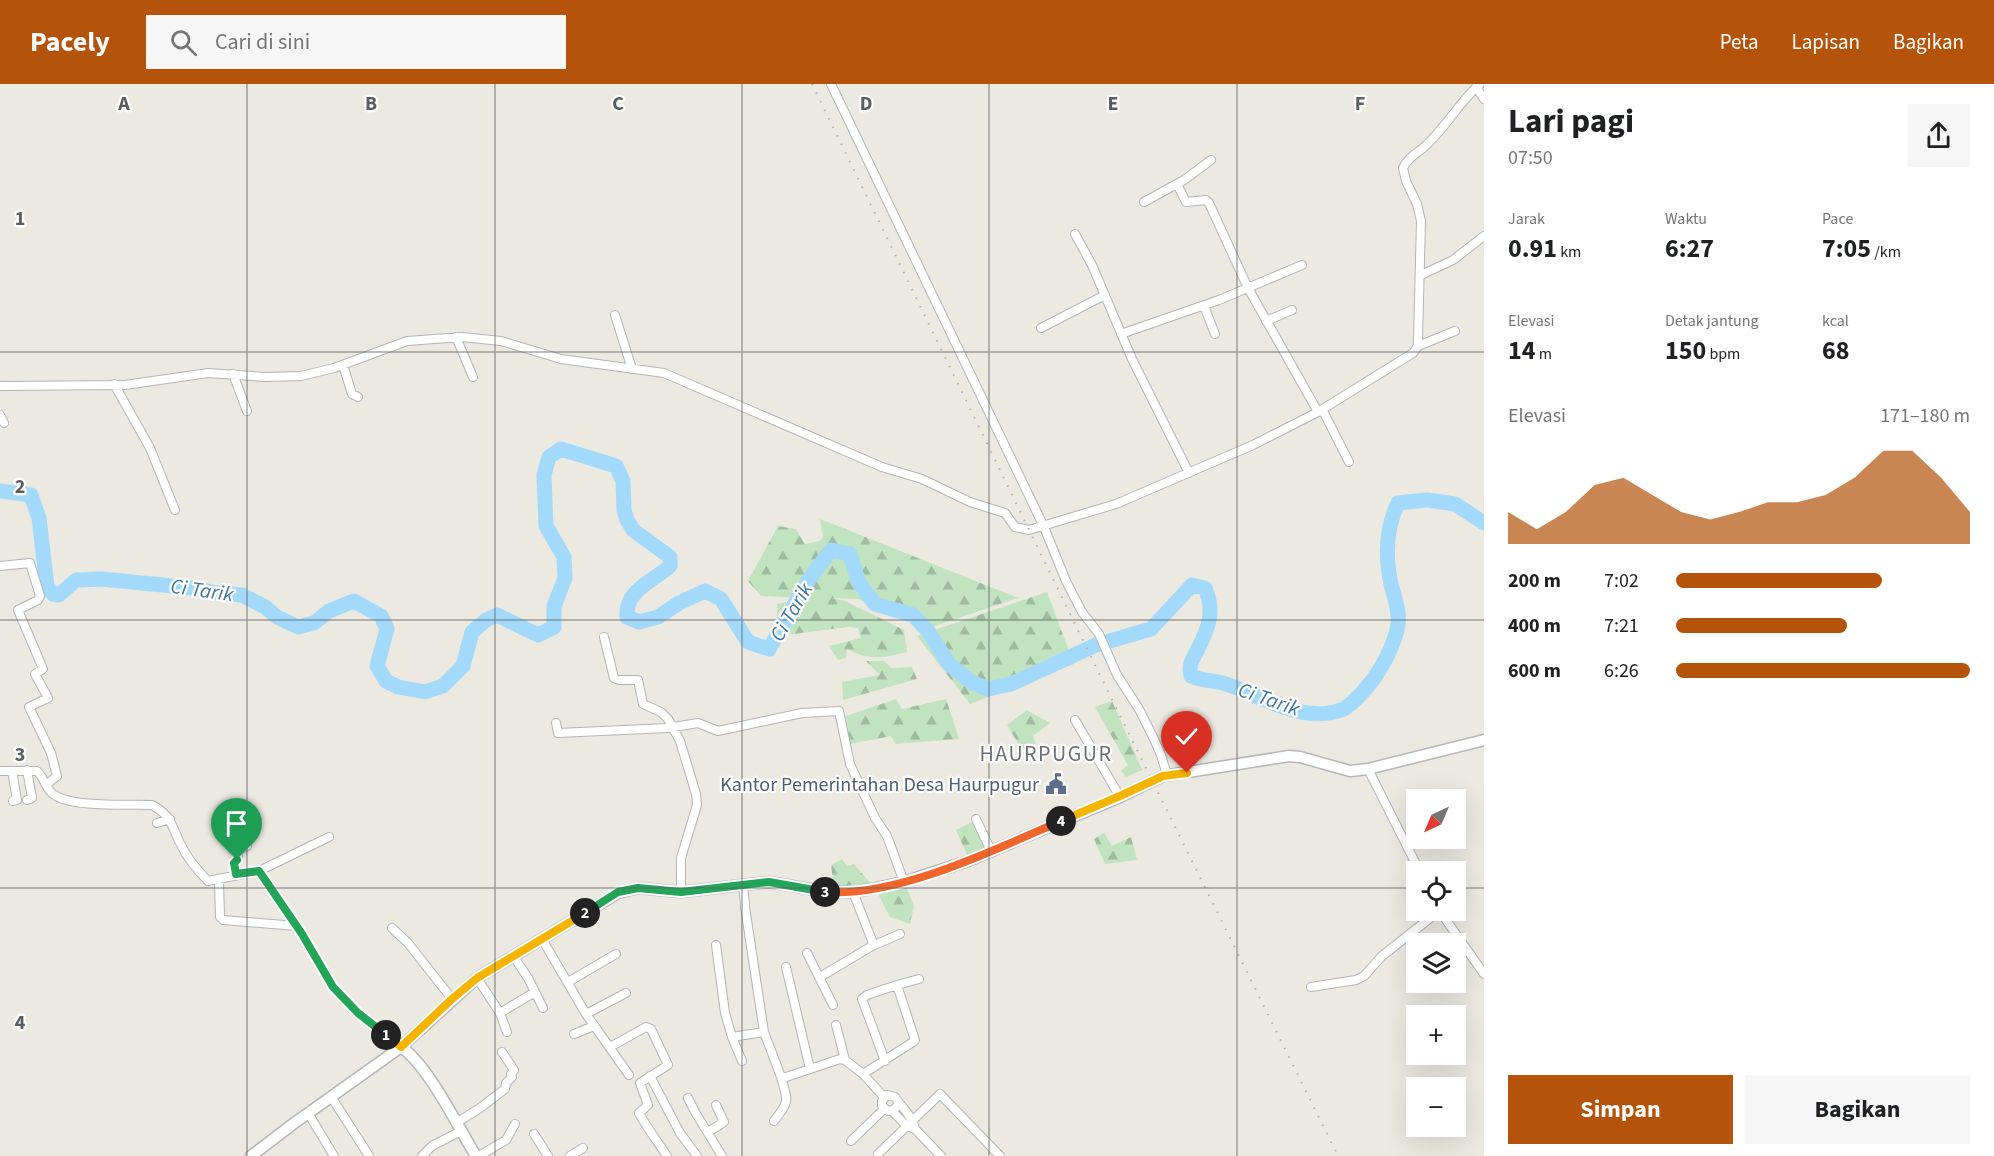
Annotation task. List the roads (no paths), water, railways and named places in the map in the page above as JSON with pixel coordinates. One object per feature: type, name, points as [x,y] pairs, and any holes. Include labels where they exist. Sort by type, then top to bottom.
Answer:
[{"type":"main road","points":[[251,1156],[332,1098],[477,978],[618,892],[638,888],[681,892],[769,882],[827,892],[853,892],[904,882],[968,861],[1167,775],[1283,756],[1300,757],[1350,771],[1368,769],[1484,740]]},
{"type":"main road","points":[[398,1045],[409,1052],[423,1068],[478,1156]]},
{"type":"street","points":[[831,84],[1044,527],[1066,581],[1082,612],[1099,634],[1117,675],[1150,731],[1167,775]]},
{"type":"street","points":[[1418,346],[1421,275],[1420,214],[1403,168],[1408,159],[1443,129],[1478,86],[1484,99]]},
{"type":"street","points":[[1144,202],[1177,184],[1210,160]]},
{"type":"street","points":[[1177,184],[1186,202],[1206,200],[1209,202],[1248,288],[1349,462]]},
{"type":"street","points":[[1075,234],[1189,473]]},
{"type":"street","points":[[1421,275],[1453,260],[1484,236]]},
{"type":"street","points":[[1121,334],[1204,306],[1302,265]]},
{"type":"street","points":[[1041,327],[1105,295]]},
{"type":"street","points":[[1204,306],[1215,334]]},
{"type":"street","points":[[1266,321],[1292,310]]},
{"type":"street","points":[[615,315],[632,369]]},
{"type":"street","points":[[0,386],[133,384],[196,373],[266,377],[301,376],[343,365],[406,341],[456,337],[501,341],[561,359],[664,374],[882,467],[922,478],[970,502],[1005,513],[1019,530],[1029,530],[1116,504],[1253,445],[1320,411],[1409,357],[1418,346],[1455,331]]},
{"type":"street","points":[[456,337],[473,377]]},
{"type":"street","points":[[343,365],[352,394],[358,397]]},
{"type":"street","points":[[233,374],[248,411]]},
{"type":"street","points":[[114,384],[150,448],[175,510]]},
{"type":"street","points":[[0,566],[30,563],[40,596],[38,600],[18,610],[43,669],[35,674],[48,698],[29,707],[51,753],[57,776],[46,785]]},
{"type":"street","points":[[604,637],[614,678],[638,680],[644,704],[664,715],[685,757],[697,800],[681,858],[681,892]]},
{"type":"street","points":[[556,723],[558,733],[672,727],[698,723],[718,731],[802,713],[839,711],[850,764],[875,818],[887,836],[904,882]]},
{"type":"street","points":[[1075,720],[1120,796]]},
{"type":"street","points":[[1368,769],[1414,861]]},
{"type":"street","points":[[27,770],[32,798],[27,800]]},
{"type":"street","points":[[0,771],[39,772],[50,792],[57,797],[107,805],[152,805],[170,819],[179,842],[195,868],[208,881],[259,871],[329,837]]},
{"type":"street","points":[[12,771],[17,800],[13,801]]},
{"type":"street","points":[[157,823],[170,819]]},
{"type":"street","points":[[976,819],[990,851]]},
{"type":"street","points":[[236,874],[234,863],[238,856],[237,850],[247,846]]},
{"type":"street","points":[[259,871],[338,993],[358,1013],[398,1045]]},
{"type":"street","points":[[219,880],[220,917],[223,920],[296,926]]},
{"type":"street","points":[[743,885],[764,1032],[787,1100],[774,1121]]},
{"type":"street","points":[[853,892],[873,943],[872,946]]},
{"type":"street","points":[[1311,987],[1356,980],[1364,976],[1382,956],[1426,921]]},
{"type":"street","points":[[1446,921],[1484,974]]},
{"type":"street","points":[[392,928],[408,943],[452,999]]},
{"type":"street","points":[[820,976],[872,946],[900,934]]},
{"type":"street","points":[[542,939],[586,1014],[629,1075]]},
{"type":"street","points":[[716,945],[725,1013],[742,1061]]},
{"type":"street","points":[[807,953],[833,1005]]},
{"type":"street","points":[[568,982],[616,954]]},
{"type":"street","points":[[514,957],[543,1008]]},
{"type":"street","points":[[786,967],[810,1069]]},
{"type":"street","points":[[477,978],[500,1013],[507,1032]]},
{"type":"street","points":[[885,1061],[862,999],[867,995],[919,979]]},
{"type":"street","points":[[862,1074],[915,1040],[897,985]]},
{"type":"street","points":[[500,1013],[535,992]]},
{"type":"street","points":[[586,1014],[626,993]]},
{"type":"street","points":[[836,1025],[845,1060],[884,1097]]},
{"type":"street","points":[[574,1034],[594,1026]]},
{"type":"street","points":[[610,1047],[650,1027],[668,1065],[640,1083],[648,1105],[639,1113],[667,1156]]},
{"type":"street","points":[[732,1037],[764,1032]]},
{"type":"street","points":[[422,1156],[505,1089],[514,1070],[502,1053]]},
{"type":"street","points":[[781,1077],[836,1060],[845,1060]]},
{"type":"street","points":[[650,1076],[680,1133],[697,1156]]},
{"type":"street","points":[[643,1094],[656,1088]]},
{"type":"street","points":[[878,1154],[911,1125],[940,1094],[1000,1156]]},
{"type":"street","points":[[851,1141],[891,1108],[897,1099],[893,1096],[884,1097]]},
{"type":"street","points":[[884,1097],[882,1104],[891,1108],[911,1125],[941,1156]]},
{"type":"street","points":[[332,1098],[369,1156]]},
{"type":"street","points":[[688,1098],[722,1156]]},
{"type":"street","points":[[708,1132],[724,1122],[716,1105]]},
{"type":"street","points":[[308,1113],[334,1156]]},
{"type":"street","points":[[478,1156],[506,1140],[516,1124]]},
{"type":"street","points":[[534,1134],[548,1156]]},
{"type":"street","points":[[570,1156],[583,1148]]},
{"type":"waterway","name":"Ci Tarik","points":[[0,491],[31,495],[39,518],[47,586],[53,594],[59,595],[76,580],[101,579],[193,588],[242,595],[298,627],[314,623],[329,611],[354,601],[381,616],[387,629],[377,666],[386,681],[398,687],[425,692],[443,686],[463,666],[472,632],[486,620],[497,615],[538,635],[554,627],[554,606],[565,578],[564,557],[546,526],[544,475],[549,457],[561,449],[616,466],[623,481],[624,510],[627,520],[633,530],[670,557],[670,566],[641,587],[630,600],[627,617],[639,622],[658,617],[679,603],[705,591],[721,599],[748,642],[769,649],[808,581],[831,550],[850,554],[859,583],[875,604],[913,615],[928,631],[949,664],[971,682],[988,689],[1011,684],[1096,645],[1151,629],[1192,585],[1205,588],[1210,612],[1205,633],[1191,665],[1191,676],[1226,684],[1282,707],[1312,714],[1341,710],[1352,703],[1373,680],[1391,649],[1398,619],[1387,553],[1391,522],[1398,503],[1427,500],[1455,504],[1484,523]]},
{"type":"railway","points":[[812,84],[1092,659],[1338,1156]]},
{"type":"place","name":"Kantor Pemerintahan Desa Haurpugur","points":[[1056,784]]},
{"type":"district","name":"HAURPUGUR","points":[[1046,753]]}]
